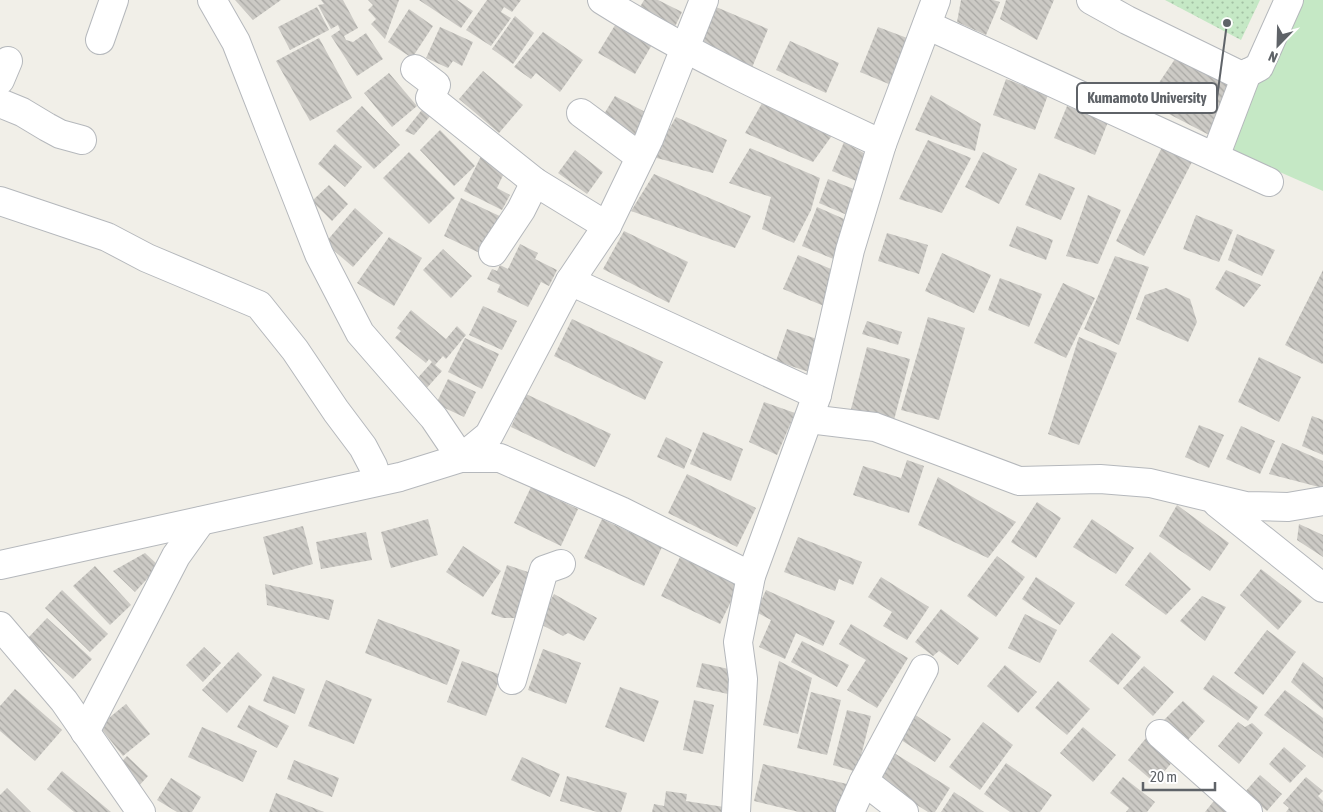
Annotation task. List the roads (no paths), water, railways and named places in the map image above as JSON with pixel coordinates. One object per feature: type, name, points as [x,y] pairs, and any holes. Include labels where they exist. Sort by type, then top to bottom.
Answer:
[{"type":"street","points":[[100,40],[114,0]]},
{"type":"street","points":[[212,0],[236,42],[319,254],[360,333],[434,418],[461,458]]},
{"type":"street","points":[[602,0],[683,49],[882,144]]},
{"type":"street","points":[[461,458],[489,435],[570,281],[607,226],[649,139],[704,0]]},
{"type":"street","points":[[1091,0],[1127,20],[1242,76],[1259,67],[1289,0]]},
{"type":"street","points":[[736,812],[743,680],[738,642],[751,576],[813,407],[850,250],[882,144],[931,12],[1215,157],[1269,182]]},
{"type":"street","points":[[415,69],[436,85],[430,98],[535,182],[607,226]]},
{"type":"street","points":[[1215,157],[1247,73]]},
{"type":"street","points":[[0,103],[22,112],[60,134],[82,140]]},
{"type":"street","points":[[581,113],[640,157]]},
{"type":"street","points":[[494,252],[521,210],[535,182]]},
{"type":"street","points":[[0,201],[107,237],[147,258],[259,306],[295,350],[363,447],[373,466],[378,482]]},
{"type":"street","points":[[570,281],[813,407],[875,427],[1019,481],[1100,479],[1150,483],[1246,506],[1288,507],[1323,502]]},
{"type":"street","points":[[0,565],[378,482],[461,458],[500,458],[622,511],[751,576]]},
{"type":"street","points":[[1211,498],[1323,588]]},
{"type":"street","points":[[85,732],[176,556],[201,521]]},
{"type":"street","points":[[512,680],[544,570],[561,564]]},
{"type":"street","points":[[0,626],[64,701],[141,812]]},
{"type":"street","points":[[850,812],[864,781],[924,669]]},
{"type":"street","points":[[1160,734],[1248,812]]},
{"type":"street","points":[[864,781],[904,812]]},
{"type":"place","name":"Kumamoto University","points":[[1227,23]]}]
